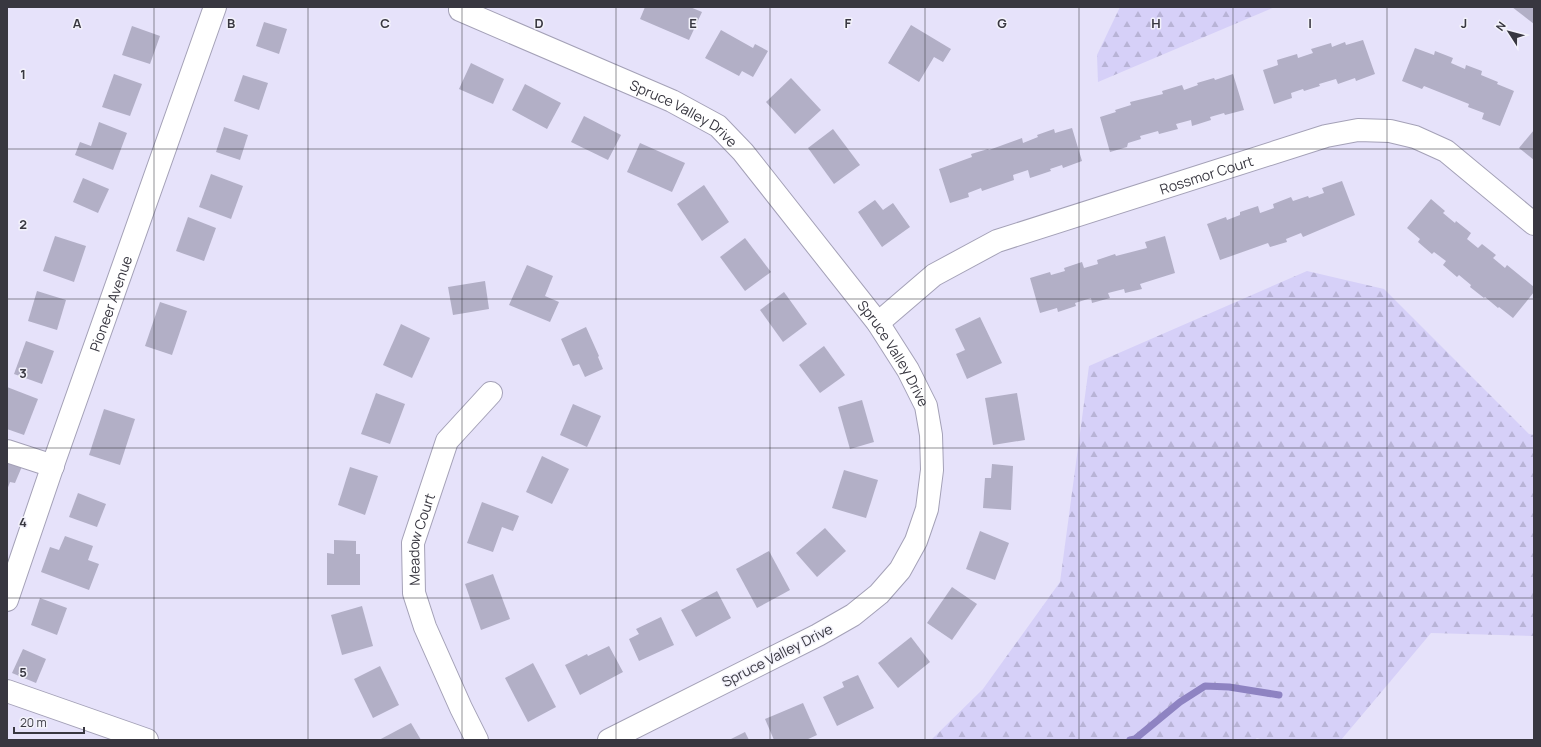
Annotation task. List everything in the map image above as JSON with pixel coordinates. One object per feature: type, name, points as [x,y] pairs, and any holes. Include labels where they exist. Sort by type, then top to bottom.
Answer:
[{"type":"street","name":"Pioneer Avenue","points":[[7,600],[215,7]]},
{"type":"street","name":"Spruce Valley Drive","points":[[460,10],[672,101],[718,126],[743,152],[878,323],[908,370],[926,406],[930,435],[932,470],[927,509],[916,540],[900,570],[879,594],[853,615],[818,635],[609,740]]},
{"type":"street","name":"Rossmor Court","points":[[878,323],[934,275],[997,241],[1326,136],[1358,130],[1390,131],[1415,137],[1446,151],[1534,224]]},
{"type":"street","name":"Meadow Court","points":[[477,740],[425,627],[414,593],[413,543],[447,441],[491,393]]},
{"type":"street","points":[[7,451],[53,466]]},
{"type":"street","points":[[7,691],[147,740]]},
{"type":"green space","points":[[1120,7],[1275,7],[1098,82],[1097,55]]},
{"type":"green space","points":[[1307,271],[1384,289],[1529,434],[1534,435],[1534,636],[1431,633],[1341,740],[1263,740],[1257,738],[1254,740],[931,740],[983,689],[1060,582],[1089,366]]},
{"type":"building","points":[[645,7],[690,7],[702,12],[689,40],[640,19]]},
{"type":"building","points":[[1512,7],[1534,7],[1534,24]]},
{"type":"building","points":[[264,22],[287,29],[279,54],[256,46]]},
{"type":"building","points":[[911,25],[951,49],[943,62],[934,57],[919,82],[888,63]]},
{"type":"building","points":[[132,26],[160,36],[150,64],[122,55]]},
{"type":"building","points":[[721,30],[753,48],[755,44],[768,51],[753,77],[742,71],[739,76],[705,58]]},
{"type":"building","points":[[1363,40],[1375,74],[1356,81],[1355,78],[1338,84],[1336,79],[1319,84],[1320,86],[1291,93],[1292,98],[1274,104],[1263,70],[1278,65],[1277,60],[1297,54],[1298,58],[1313,53],[1311,49],[1331,43],[1332,47],[1345,42],[1346,45]]},
{"type":"building","points":[[1415,48],[1434,55],[1435,51],[1453,58],[1451,63],[1465,69],[1466,65],[1482,71],[1481,75],[1514,91],[1500,126],[1482,119],[1484,113],[1468,107],[1469,104],[1424,86],[1422,89],[1402,81]]},
{"type":"building","points":[[471,63],[504,79],[493,104],[459,89]]},
{"type":"building","points":[[114,74],[142,84],[130,116],[102,107]]},
{"type":"building","points":[[1233,74],[1244,110],[1210,117],[1211,120],[1192,126],[1191,120],[1176,124],[1178,129],[1159,134],[1158,131],[1140,136],[1141,139],[1128,143],[1127,147],[1110,152],[1100,117],[1131,105],[1130,102],[1163,94],[1162,91],[1182,85],[1184,90],[1198,85],[1197,83],[1214,78],[1215,80]]},
{"type":"building","points":[[243,75],[268,83],[259,110],[234,101]]},
{"type":"building","points":[[791,78],[821,110],[795,134],[766,102]]},
{"type":"building","points":[[525,84],[561,103],[547,129],[512,110]]},
{"type":"building","points":[[584,116],[621,135],[608,160],[571,142]]},
{"type":"building","points":[[99,122],[127,133],[113,170],[75,155],[80,142],[91,146]]},
{"type":"building","points":[[224,127],[248,135],[240,160],[216,152]]},
{"type":"building","points":[[1072,128],[1082,161],[1063,168],[1062,165],[1050,169],[1051,171],[1030,178],[1028,170],[1013,175],[1014,180],[982,191],[981,188],[968,193],[969,197],[950,203],[939,169],[972,157],[971,154],[989,150],[1022,138],[1023,143],[1038,137],[1037,135],[1054,129],[1055,133]]},
{"type":"building","points":[[833,129],[860,165],[834,184],[808,148]]},
{"type":"building","points":[[1534,130],[1534,160],[1519,148]]},
{"type":"building","points":[[640,143],[685,163],[672,192],[627,172]]},
{"type":"building","points":[[211,174],[243,186],[231,219],[199,207]]},
{"type":"building","points":[[83,178],[109,189],[98,213],[73,202]]},
{"type":"building","points":[[1342,181],[1355,215],[1303,237],[1301,233],[1286,239],[1287,242],[1270,247],[1268,243],[1220,260],[1207,224],[1226,217],[1227,220],[1240,215],[1240,212],[1258,206],[1260,213],[1274,208],[1273,204],[1291,197],[1293,201],[1308,196],[1309,198],[1324,193],[1322,188]]},
{"type":"building","points":[[704,185],[729,222],[702,241],[677,204]]},
{"type":"building","points":[[1431,199],[1445,211],[1443,213],[1471,233],[1467,239],[1478,248],[1482,244],[1496,255],[1493,258],[1505,268],[1507,265],[1534,287],[1534,292],[1513,318],[1470,287],[1471,285],[1459,275],[1457,277],[1443,265],[1446,261],[1434,252],[1432,254],[1418,242],[1420,239],[1407,228]]},
{"type":"building","points":[[875,200],[883,210],[893,203],[910,227],[882,247],[858,212]]},
{"type":"building","points":[[188,217],[216,228],[204,261],[176,251]]},
{"type":"building","points":[[55,236],[86,246],[74,282],[43,271]]},
{"type":"building","points":[[1165,236],[1175,273],[1140,284],[1142,289],[1125,293],[1124,289],[1108,293],[1110,298],[1092,303],[1091,298],[1075,303],[1076,306],[1058,312],[1057,308],[1040,313],[1030,278],[1050,272],[1051,275],[1065,271],[1064,268],[1082,262],[1084,268],[1098,264],[1097,260],[1115,254],[1116,256],[1147,248],[1145,242]]},
{"type":"building","points":[[745,238],[771,272],[745,291],[720,257]]},
{"type":"building","points":[[527,265],[553,276],[545,296],[559,302],[550,322],[509,305]]},
{"type":"building","points":[[485,281],[489,309],[453,315],[448,287]]},
{"type":"building","points":[[37,291],[66,300],[57,330],[28,321]]},
{"type":"building","points":[[784,292],[807,324],[783,342],[760,310]]},
{"type":"building","points":[[160,302],[187,311],[172,355],[145,346]]},
{"type":"building","points":[[980,317],[1002,363],[967,379],[956,354],[965,350],[955,329]]},
{"type":"building","points":[[401,324],[430,338],[412,378],[383,365]]},
{"type":"building","points":[[586,327],[603,369],[585,377],[579,364],[573,366],[561,339]]},
{"type":"building","points":[[26,341],[54,351],[42,384],[14,374]]},
{"type":"building","points":[[824,346],[845,375],[820,393],[799,365]]},
{"type":"building","points":[[7,387],[38,399],[24,435],[7,429]]},
{"type":"building","points":[[376,393],[405,404],[390,444],[361,434]]},
{"type":"building","points":[[1017,393],[1025,440],[993,445],[985,398]]},
{"type":"building","points":[[862,400],[874,442],[850,449],[838,407]]},
{"type":"building","points":[[573,404],[601,416],[587,447],[560,435]]},
{"type":"building","points":[[104,409],[135,419],[120,465],[89,455]]},
{"type":"building","points":[[542,456],[569,469],[552,504],[526,492]]},
{"type":"building","points":[[7,457],[23,464],[15,483],[10,482],[7,490]]},
{"type":"building","points":[[992,464],[1013,466],[1011,510],[983,508],[985,478],[991,478]]},
{"type":"building","points":[[350,467],[378,476],[365,515],[338,505]]},
{"type":"building","points":[[844,470],[878,480],[866,518],[832,508]]},
{"type":"building","points":[[78,493],[106,504],[97,527],[69,517]]},
{"type":"building","points":[[482,502],[519,516],[513,531],[502,527],[493,552],[467,543]]},
{"type":"building","points":[[825,528],[846,551],[817,577],[796,553]]},
{"type":"building","points":[[980,531],[1009,543],[995,580],[966,569]]},
{"type":"building","points":[[65,536],[93,546],[88,560],[99,564],[89,590],[41,572],[50,547],[59,550]]},
{"type":"building","points":[[334,540],[356,541],[356,554],[360,554],[360,585],[327,585],[327,553],[334,554]]},
{"type":"building","points":[[769,551],[790,590],[757,608],[736,569]]},
{"type":"building","points":[[493,574],[510,619],[481,630],[465,584]]},
{"type":"building","points":[[952,587],[977,604],[952,640],[927,623]]},
{"type":"building","points":[[717,591],[731,618],[696,637],[681,610]]},
{"type":"building","points":[[40,598],[67,608],[57,635],[31,625]]},
{"type":"building","points":[[362,606],[373,646],[342,655],[331,615]]},
{"type":"building","points":[[661,617],[674,645],[639,661],[629,639],[639,634],[636,629]]},
{"type":"building","points":[[911,637],[930,662],[898,688],[878,663]]},
{"type":"building","points":[[609,646],[623,672],[580,695],[565,665],[587,654],[588,656]]},
{"type":"building","points":[[23,649],[46,659],[36,683],[12,673]]},
{"type":"building","points":[[533,663],[556,707],[528,722],[505,678]]},
{"type":"building","points":[[380,666],[399,705],[373,718],[354,679]]},
{"type":"building","points":[[858,675],[874,708],[837,726],[823,697],[844,687],[842,682]]},
{"type":"building","points":[[803,703],[817,735],[806,740],[774,740],[765,719]]},
{"type":"building","points":[[411,723],[421,740],[379,740]]},
{"type":"building","points":[[745,732],[749,740],[729,740]]},
{"type":"waterway","points":[[1130,740],[1135,739],[1180,702],[1205,686],[1229,687],[1279,695]]}]
